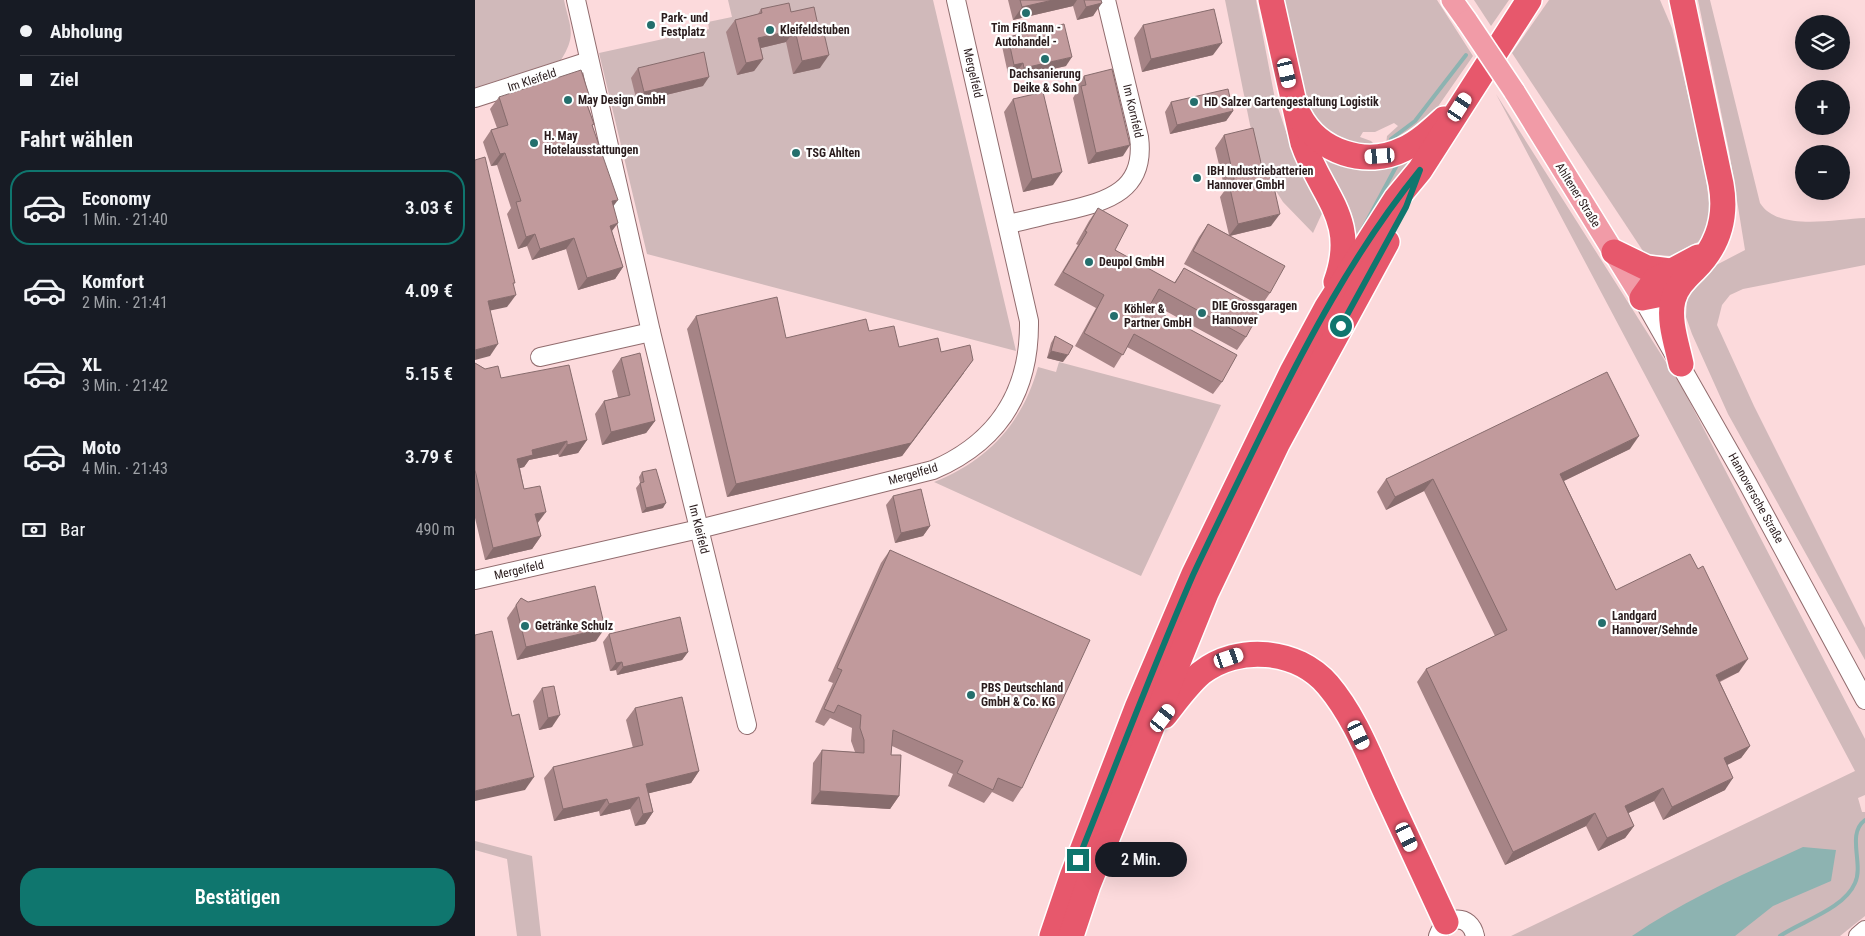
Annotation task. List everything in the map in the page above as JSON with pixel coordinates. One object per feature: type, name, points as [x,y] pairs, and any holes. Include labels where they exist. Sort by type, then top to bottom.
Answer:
[{"type":"highway","points":[[1271,0],[1306,152],[1334,204],[1343,234],[1341,269],[1327,307]]},
{"type":"highway","points":[[1051,936],[1071,877],[1137,708],[1194,574],[1292,372],[1327,307],[1396,199],[1420,170],[1529,0]]},
{"type":"highway","points":[[1675,0],[1689,31]]},
{"type":"highway","points":[[1642,298],[1657,295],[1677,275],[1697,267],[1719,235],[1722,223],[1723,194],[1682,0]]},
{"type":"highway","points":[[1296,110],[1308,129],[1325,144],[1345,154],[1368,157],[1380,156],[1404,149],[1460,107]]},
{"type":"highway","points":[[1071,936],[1088,885],[1205,593],[1273,453],[1406,207],[1420,170]]},
{"type":"highway","points":[[1614,252],[1647,268],[1677,275]]},
{"type":"highway","points":[[1677,275],[1671,307],[1681,364]]},
{"type":"highway","points":[[1145,742],[1182,693],[1201,674],[1219,662],[1239,655],[1264,654],[1286,658],[1305,666],[1327,684],[1351,718],[1442,929]]},
{"type":"main road","name":"Ahltener Straße","points":[[1452,0],[1514,91],[1642,298]]},
{"type":"street","name":"Im Kleifeld","points":[[576,0],[651,332],[747,726]]},
{"type":"street","name":"Mergelfeld","points":[[475,580],[699,529],[933,470],[963,455],[989,434],[1000,421],[1015,396],[1024,372],[1029,346],[1027,304],[957,0]]},
{"type":"street","name":"Im Kornfeld","points":[[1009,224],[1108,199],[1124,189],[1136,173],[1140,155],[1139,137],[1106,0]]},
{"type":"street","name":"Im Kleifeld","points":[[475,98],[589,61]]},
{"type":"street","name":"Hannoversche Straße","points":[[1642,298],[1681,364],[1865,700]]},
{"type":"street","points":[[540,356],[651,332]]},
{"type":"street","points":[[1442,929],[1457,919],[1467,922],[1475,936]]},
{"type":"street","points":[[1858,936],[1865,930]]},
{"type":"shaded area","points":[[475,0],[564,0],[571,37],[561,60],[475,88]]},
{"type":"shaded area","name":"TSG Ahlten","points":[[728,0],[933,0],[1016,351],[647,254],[599,53],[709,29],[708,22],[732,17]]},
{"type":"shaded area","points":[[1225,0],[1256,0],[1275,99],[1299,170],[1324,209],[1313,233],[1283,202],[1269,180],[1259,156],[1250,125]]},
{"type":"shaded area","points":[[1280,0],[1437,0],[1473,56],[1421,131],[1386,145],[1387,136],[1398,126],[1394,123],[1375,132],[1363,132],[1360,137],[1371,141],[1375,145],[1374,149],[1332,139],[1308,110]]},
{"type":"shaded area","points":[[1474,0],[1509,0],[1491,26]]},
{"type":"shaded area","points":[[1549,0],[1660,0],[1672,28],[1704,162],[1711,219],[1700,241],[1670,256],[1645,254],[1512,53]]},
{"type":"shaded area","points":[[1698,0],[1710,0],[1760,203],[1768,212],[1780,218],[1793,221],[1808,222],[1865,218],[1865,265],[1743,289],[1730,295],[1722,305],[1717,325],[1754,406],[1865,628],[1865,660],[1728,414],[1686,317],[1687,299],[1699,274],[1745,250],[1729,151]]},
{"type":"shaded area","points":[[1496,94],[1683,389],[1865,739],[1865,795],[1858,798],[1862,812],[1865,812],[1865,916],[1840,936],[1511,936],[1855,771]]},
{"type":"shaded area","points":[[1315,142],[1421,147],[1350,265]]},
{"type":"shaded area","points":[[1059,362],[1221,405],[1141,576],[934,482],[971,463],[987,451],[1013,422],[1023,405],[1038,367],[1056,372]]},
{"type":"shaded area","points":[[475,841],[532,856],[541,936],[517,936],[507,859],[475,850]]},
{"type":"water","points":[[1803,847],[1836,850],[1831,881],[1773,906],[1735,936],[1632,936],[1694,899]]},
{"type":"building","points":[[1020,0],[1053,0],[1022,7]]},
{"type":"building","points":[[1084,0],[1101,0],[1102,3],[1086,7]]},
{"type":"building","points":[[789,3],[791,12],[814,7],[819,30],[823,29],[829,55],[802,61],[795,30],[758,38],[763,59],[746,63],[735,20],[762,13],[761,9]]},
{"type":"building","points":[[1214,9],[1222,43],[1151,59],[1143,25]]},
{"type":"building","points":[[1064,24],[1072,57],[1024,68],[1023,63],[1014,65],[1008,37]]},
{"type":"building","points":[[704,52],[709,77],[644,92],[638,68]]},
{"type":"building","points":[[1112,69],[1130,145],[1096,153],[1081,86],[1086,85],[1084,76]]},
{"type":"building","points":[[581,70],[591,101],[586,102],[594,124],[592,125],[618,200],[612,201],[618,223],[610,226],[623,267],[587,278],[574,238],[540,249],[535,234],[526,237],[516,202],[521,201],[505,153],[500,154],[491,130],[508,125],[499,97]]},
{"type":"building","points":[[1228,89],[1233,111],[1177,125],[1171,102]]},
{"type":"building","points":[[1043,92],[1062,172],[1032,179],[1013,99]]},
{"type":"building","points":[[1253,128],[1264,176],[1271,174],[1280,214],[1238,224],[1229,184],[1235,183],[1224,135]]},
{"type":"building","points":[[485,157],[515,283],[513,283],[516,295],[488,301],[498,344],[475,350],[475,160]]},
{"type":"building","points":[[1098,208],[1128,225],[1115,250],[1175,283],[1184,268],[1261,310],[1246,337],[1159,289],[1149,307],[1237,355],[1222,382],[1134,334],[1123,355],[1084,333],[1104,295],[1063,272],[1087,232],[1085,231]]},
{"type":"building","points":[[1208,224],[1285,266],[1270,293],[1193,251]]},
{"type":"building","points":[[777,297],[786,338],[866,319],[869,331],[894,326],[899,347],[938,338],[941,352],[970,345],[973,360],[911,443],[736,484],[696,316]]},
{"type":"building","points":[[1055,336],[1073,346],[1068,355],[1051,351]]},
{"type":"building","points":[[640,353],[655,421],[611,432],[604,401],[630,395],[621,358]]},
{"type":"building","points":[[475,363],[485,369],[498,366],[501,378],[569,365],[587,440],[567,445],[567,441],[532,450],[533,455],[517,459],[524,489],[540,486],[546,512],[535,514],[541,536],[493,548],[475,470]]},
{"type":"building","name":"Landgard Hannover/Sehnde","points":[[1607,372],[1639,436],[1560,474],[1616,590],[1690,554],[1698,569],[1703,566],[1748,659],[1716,675],[1750,746],[1724,758],[1733,778],[1672,807],[1663,788],[1625,806],[1634,826],[1607,838],[1595,813],[1513,852],[1426,669],[1507,630],[1433,479],[1395,497],[1386,479]]},
{"type":"building","points":[[656,469],[666,503],[646,508],[640,483],[644,482],[642,472]]},
{"type":"building","points":[[921,489],[930,526],[901,533],[893,496]]},
{"type":"building","points":[[890,550],[1090,640],[1022,788],[998,778],[993,790],[957,773],[963,761],[893,730],[891,755],[901,755],[899,796],[820,791],[822,750],[864,753],[864,740],[860,728],[861,715],[838,705],[834,713],[824,709],[842,670],[837,668]]},
{"type":"building","points":[[595,586],[605,628],[526,647],[516,605],[521,598],[528,602]]},
{"type":"building","points":[[680,617],[688,652],[623,667],[622,662],[616,663],[609,634]]},
{"type":"building","points":[[492,631],[512,716],[519,714],[534,777],[475,791],[475,635]]},
{"type":"building","points":[[554,686],[560,715],[548,718],[542,688]]},
{"type":"building","points":[[682,697],[699,771],[646,784],[653,812],[643,814],[639,797],[609,804],[607,799],[563,809],[553,767],[643,745],[635,708]]},
{"type":"waterway","points":[[1391,139],[1415,121],[1466,55]]},
{"type":"waterway","points":[[1361,232],[1397,165]]},
{"type":"waterway","points":[[1780,936],[1822,914],[1850,892],[1855,883],[1858,867],[1857,833],[1859,826],[1865,820]]},
{"type":"place","name":"Tim Fißmann - Autohandel -","points":[[1026,13]]},
{"type":"place","name":"Park- und Festplatz","points":[[651,25]]},
{"type":"place","name":"Kleifeldstuben","points":[[770,30]]},
{"type":"place","name":"Dachsanierung Deike & Sohn","points":[[1045,59]]},
{"type":"place","name":"May Design GmbH","points":[[568,100]]},
{"type":"place","name":"HD Salzer Gartengestaltung Logistik","points":[[1194,102]]},
{"type":"place","name":"H. May Hotelausstattungen","points":[[534,143]]},
{"type":"place","name":"TSG Ahlten","points":[[796,153]]},
{"type":"place","name":"IBH Industriebatterien Hannover GmbH","points":[[1197,178]]},
{"type":"place","name":"Deupol GmbH","points":[[1089,262]]},
{"type":"place","name":"DIE Grossgaragen Hannover","points":[[1202,313]]},
{"type":"place","name":"Köhler & Partner GmbH","points":[[1114,316]]},
{"type":"place","name":"Landgard Hannover/Sehnde","points":[[1602,623]]},
{"type":"place","name":"Getränke Schulz","points":[[525,626]]},
{"type":"place","name":"PBS Deutschland GmbH & Co. KG","points":[[971,695]]},
{"type":"route","points":[[1078,860],[1137,708],[1194,574],[1292,372],[1327,307],[1396,199],[1420,170],[1406,207],[1341,326]]}]
